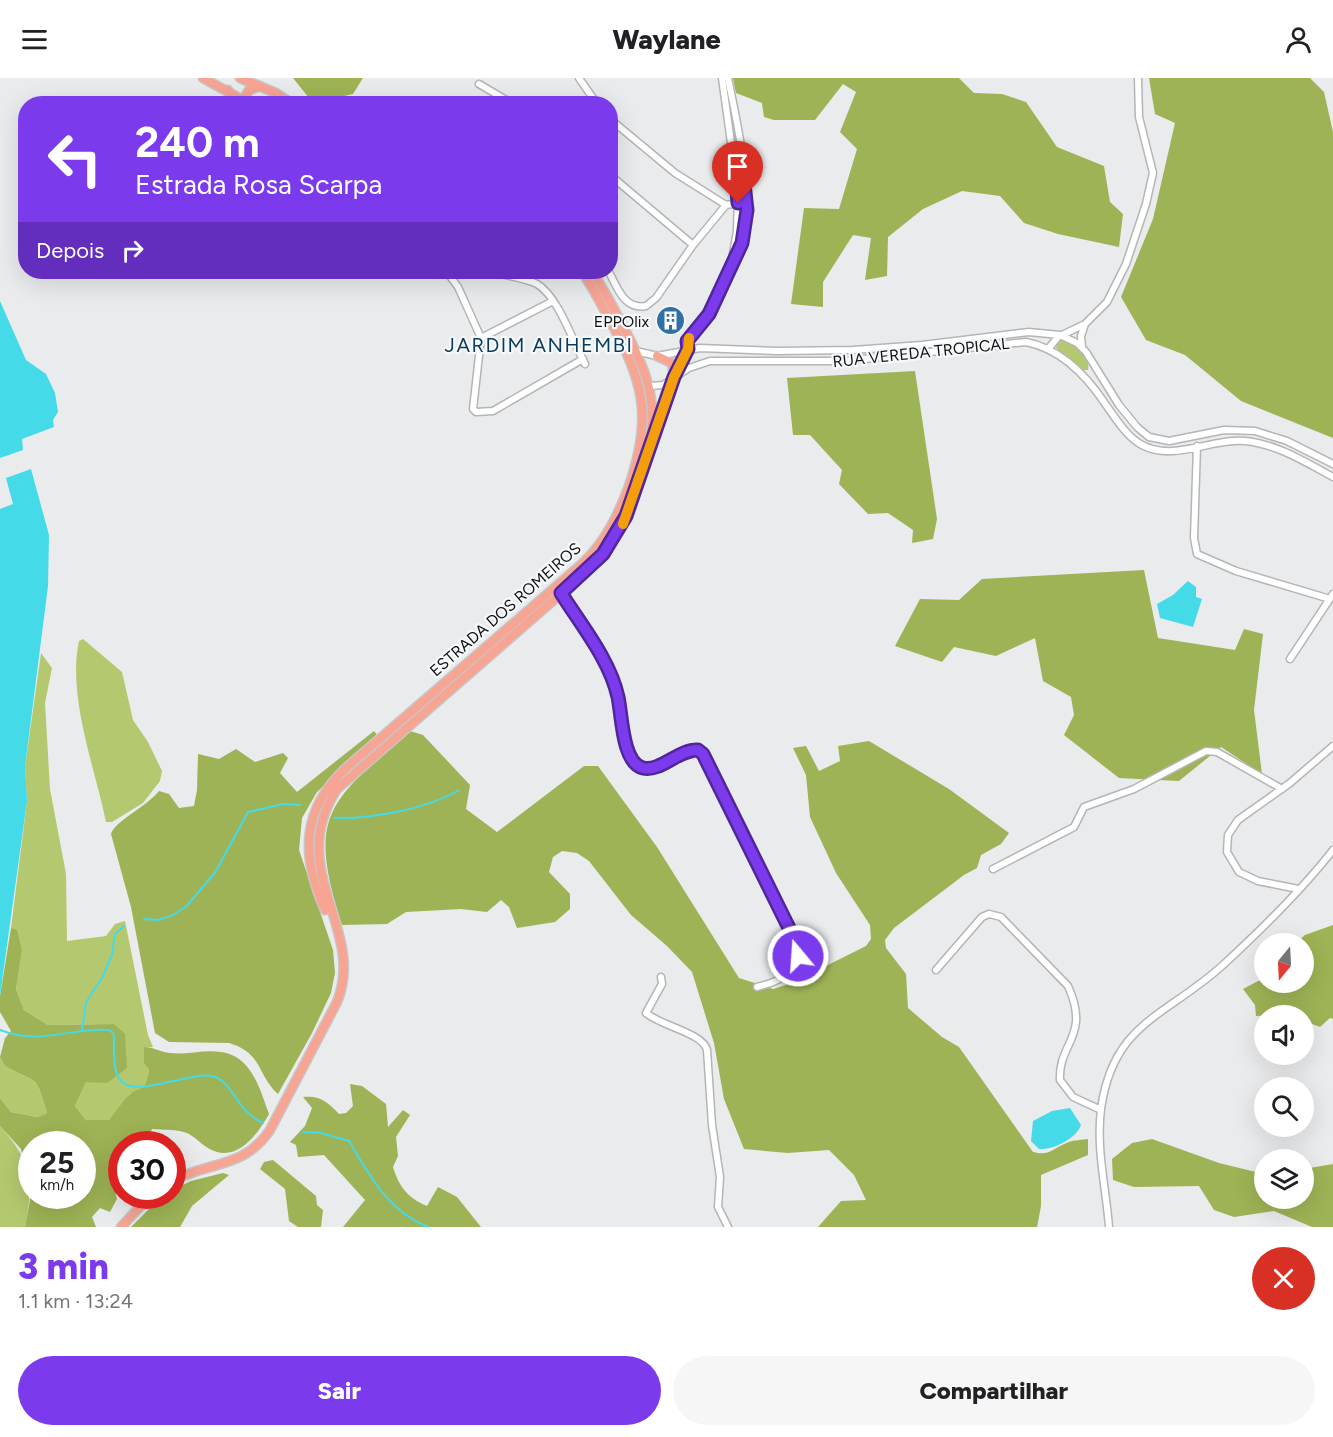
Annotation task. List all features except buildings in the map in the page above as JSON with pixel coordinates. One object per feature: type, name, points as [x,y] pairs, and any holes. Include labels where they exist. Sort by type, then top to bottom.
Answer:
[{"type":"main road","points":[[203,78],[239,96]]},
{"type":"main road","points":[[240,78],[278,96]]},
{"type":"main road","points":[[248,96],[249,90],[260,86]]},
{"type":"main road","points":[[228,89],[231,96]]},
{"type":"main road","name":"ESTRADA DOS ROMEIROS","points":[[338,937],[322,903],[310,862],[309,831],[318,803],[342,772],[582,564],[604,539],[624,501],[642,442],[642,398],[633,354],[586,279]]},
{"type":"main road","name":"ESTRADA DOS ROMEIROS","points":[[186,1176],[243,1157],[264,1138],[341,992],[345,969],[321,876],[318,852],[322,819],[331,798],[352,774],[594,563],[616,536],[631,504],[648,451],[653,415],[650,387],[596,279]]},
{"type":"main road","points":[[648,451],[674,377],[688,349]]},
{"type":"main road","points":[[657,356],[672,363],[674,377]]},
{"type":"main road","points":[[121,1227],[138,1209]]},
{"type":"street","points":[[579,78],[591,96]]},
{"type":"street","points":[[688,349],[688,339],[709,314],[744,232],[747,199],[740,176],[722,78]]},
{"type":"street","points":[[728,78],[740,176],[738,231],[730,268]]},
{"type":"street","points":[[1048,349],[1060,335],[1085,324],[1100,312],[1118,286],[1152,184],[1151,162],[1140,124],[1133,78]]},
{"type":"street","points":[[1136,87],[1138,78]]},
{"type":"street","points":[[479,84],[499,96]]},
{"type":"street","points":[[618,126],[675,173],[726,205]]},
{"type":"street","points":[[618,182],[693,244]]},
{"type":"street","points":[[613,279],[627,302],[633,306],[646,306],[656,298],[693,244],[726,205],[738,203]]},
{"type":"street","points":[[452,279],[481,338],[473,409],[476,412],[492,411],[584,361],[553,301],[538,285],[517,279]]},
{"type":"street","points":[[481,338],[553,301]]},
{"type":"street","points":[[1082,347],[1081,336],[1085,324]]},
{"type":"street","name":"RUA VEREDA TROPICAL","points":[[657,356],[688,349],[831,351],[916,346],[1029,332],[1060,335],[1082,347],[1128,416],[1140,431],[1154,439],[1169,441],[1213,431],[1255,431],[1287,441],[1333,464]]},
{"type":"street","name":"RUA VEREDA TROPICAL","points":[[650,387],[663,385],[689,368],[710,361],[857,361],[942,353],[1019,342],[1048,349],[1083,376],[1138,443],[1163,452],[1234,440],[1263,444],[1283,451],[1333,477]]},
{"type":"street","points":[[633,354],[657,356]]},
{"type":"street","points":[[1083,376],[1092,374],[1097,368]]},
{"type":"street","points":[[1197,446],[1194,538],[1197,554],[1236,572],[1331,597],[1290,659]]},
{"type":"street","points":[[561,593],[613,681],[627,749],[635,764],[651,768],[694,750],[703,754],[707,761],[798,956],[793,969],[775,981],[757,987]]},
{"type":"street","points":[[1298,889],[1250,878],[1239,872],[1232,863],[1226,845],[1229,830],[1238,820],[1282,789],[1333,746]]},
{"type":"street","points":[[993,869],[1074,827],[1084,807],[1134,789],[1206,751],[1217,752],[1282,789]]},
{"type":"street","points":[[1109,1227],[1101,1167],[1101,1110],[1114,1064],[1130,1037],[1222,966],[1291,897],[1333,850]]},
{"type":"street","points":[[1279,886],[1291,897]]},
{"type":"street","points":[[936,970],[982,917],[989,914],[1001,917],[1068,986],[1074,1000],[1077,1022],[1061,1069],[1060,1080],[1072,1098],[1101,1110]]},
{"type":"street","points":[[662,977],[662,984],[646,1013],[662,1024],[703,1041],[707,1050],[713,1134],[720,1178],[718,1207],[728,1227]]},
{"type":"green space","points":[[293,78],[363,78],[353,94],[307,96]]},
{"type":"green space","points":[[733,78],[959,78],[974,93],[1002,94],[1026,102],[1057,147],[1104,166],[1110,202],[1123,214],[1119,247],[1058,234],[1024,223],[1000,196],[962,191],[923,209],[888,237],[887,276],[865,280],[871,238],[853,235],[823,282],[823,307],[791,304],[804,208],[839,209],[857,149],[840,132],[856,92],[843,84],[815,120],[774,120],[764,117],[762,103],[736,93]]},
{"type":"green space","points":[[1149,78],[1310,78],[1324,92],[1333,132],[1333,438],[1241,401],[1185,355],[1146,340],[1121,297],[1153,219],[1175,123],[1155,114]]},
{"type":"green space","points":[[1063,339],[1077,348],[1084,356],[1088,370],[1082,370],[1056,348],[1058,341]]},
{"type":"green space","points":[[915,371],[937,519],[933,539],[912,543],[913,530],[888,513],[868,514],[839,484],[842,470],[810,435],[793,435],[787,378]]},
{"type":"green space","points":[[1144,570],[1158,638],[1235,650],[1244,629],[1263,634],[1254,710],[1262,774],[1221,747],[1179,781],[1119,778],[1064,735],[1074,715],[1071,697],[1043,681],[1035,638],[996,656],[954,647],[942,662],[895,646],[920,599],[959,600],[982,579]]},
{"type":"green space","points":[[83,639],[122,672],[133,720],[148,742],[162,771],[160,781],[143,803],[112,822],[106,822],[79,708],[76,662],[79,641]]},
{"type":"green space","points":[[41,653],[52,668],[45,703],[50,789],[66,874],[67,941],[106,936],[115,924],[125,921],[148,1035],[153,1047],[144,1047],[149,1069],[147,1084],[142,1091],[130,1094],[109,1120],[86,1120],[75,1106],[86,1082],[107,1082],[114,1024],[48,1025],[24,1010],[16,989],[22,951],[11,928],[27,801],[25,767]]},
{"type":"green space","points":[[374,731],[378,736],[317,792],[302,818],[299,850],[333,950],[335,973],[331,993],[278,1094],[271,1087],[254,1059],[240,1047],[229,1043],[169,1042],[155,1033],[131,907],[111,834],[118,824],[147,803],[159,791],[169,794],[179,808],[194,806],[198,754],[219,759],[236,749],[255,762],[283,753],[288,758],[280,773],[297,792]]},
{"type":"green space","points":[[410,731],[423,735],[470,785],[466,809],[497,832],[584,766],[598,766],[657,847],[739,978],[773,989],[792,983],[866,946],[871,939],[870,925],[836,873],[810,817],[806,775],[793,748],[806,746],[819,771],[840,761],[838,746],[869,741],[949,789],[1009,833],[1001,844],[981,855],[977,868],[964,875],[894,928],[885,940],[886,948],[906,974],[908,1008],[942,1037],[959,1047],[1033,1152],[1044,1153],[1069,1142],[1088,1139],[1088,1155],[1041,1175],[1041,1206],[1037,1227],[818,1227],[841,1201],[866,1200],[854,1175],[829,1150],[788,1153],[744,1149],[724,1099],[714,1043],[692,972],[667,946],[631,915],[589,861],[577,853],[562,851],[553,857],[549,872],[570,894],[570,909],[555,922],[517,928],[509,907],[501,900],[487,912],[461,909],[406,912],[387,924],[342,925],[331,888],[326,858],[326,834],[332,813],[343,794],[360,776]]},
{"type":"green space","points":[[1333,925],[1333,1019],[1330,1018],[1320,1027],[1314,1025],[1314,1005],[1255,1005],[1243,989],[1254,983],[1254,993],[1314,993],[1314,933],[1311,933]]},
{"type":"green space","points":[[11,928],[17,930],[22,951],[16,989],[24,1010],[48,1025],[114,1024],[125,1034],[127,1068],[107,1083],[86,1082],[75,1106],[86,1120],[109,1120],[127,1097],[144,1086],[149,1069],[144,1063],[144,1047],[176,1053],[215,1051],[232,1055],[247,1067],[253,1076],[269,1114],[245,1145],[228,1153],[208,1148],[186,1131],[152,1129],[151,1131],[108,1131],[108,1209],[112,1209],[110,1212],[100,1208],[92,1217],[96,1227],[25,1227],[28,1209],[96,1209],[96,1131],[18,1131],[18,1146],[0,1126],[0,1098],[11,1112],[37,1117],[47,1113],[34,1081],[5,1066],[0,1057],[5,1038],[11,1031],[0,1012],[0,996]]},
{"type":"green space","points":[[0,1057],[5,1066],[34,1081],[47,1113],[37,1117],[11,1112],[0,1098]]},
{"type":"green space","points":[[350,1084],[362,1086],[386,1104],[388,1127],[403,1110],[410,1115],[396,1137],[398,1156],[393,1167],[405,1191],[427,1206],[438,1187],[457,1197],[481,1227],[343,1227],[365,1200],[324,1155],[298,1157],[296,1145],[290,1142],[305,1126],[312,1108],[303,1097],[319,1098],[339,1114],[346,1113],[353,1106]]},
{"type":"green space","points":[[0,1126],[18,1149],[18,1209],[28,1209],[25,1227],[0,1227]]},
{"type":"green space","points":[[1152,1139],[1219,1163],[1254,1172],[1254,1209],[1314,1209],[1314,1167],[1333,1164],[1333,1227],[1312,1227],[1274,1211],[1234,1217],[1214,1210],[1199,1186],[1134,1187],[1113,1180],[1112,1159],[1132,1143]]},
{"type":"green space","points":[[273,1160],[316,1196],[317,1205],[323,1210],[321,1227],[298,1227],[289,1221],[285,1189],[260,1169],[264,1162]]},
{"type":"green space","points":[[223,1173],[229,1175],[192,1206],[180,1227],[131,1227],[149,1209],[186,1209],[186,1184]]},
{"type":"water","points":[[0,301],[26,360],[46,374],[55,393],[58,412],[53,420],[54,427],[22,439],[23,450],[0,458]]},
{"type":"water","points":[[31,469],[49,535],[48,586],[25,767],[27,801],[0,996],[0,509],[13,504],[6,478]]},
{"type":"water","points":[[1188,581],[1196,587],[1196,597],[1202,599],[1193,627],[1160,618],[1157,604],[1173,595]]},
{"type":"water","points":[[1070,1108],[1081,1125],[1078,1130],[1063,1143],[1051,1148],[1039,1149],[1031,1141],[1033,1121],[1052,1111]]},
{"type":"waterway","points":[[334,818],[382,815],[431,803],[459,790]]},
{"type":"waterway","points":[[144,919],[157,920],[171,916],[186,907],[216,871],[248,812],[283,804],[300,805]]},
{"type":"waterway","points":[[82,1031],[86,1002],[102,978],[112,955],[115,934],[124,926]]},
{"type":"waterway","points":[[0,1030],[29,1036],[109,1030],[114,1034],[115,1067],[122,1082],[132,1086],[145,1086],[193,1077],[218,1078],[229,1088],[247,1112],[263,1123]]},
{"type":"waterway","points":[[303,1132],[321,1133],[349,1141],[381,1191],[391,1202],[402,1212],[428,1227]]},
{"type":"slow traffic","points":[[623,524],[668,400],[674,377],[688,349],[689,338]]},
{"type":"place","name":"EPPOlix","points":[[670,321]]},
{"type":"district","name":"JARDIM ANHEMBI","points":[[539,345]]},
{"type":"route","points":[[738,203],[736,176],[743,175],[747,210],[742,243],[709,314],[687,341],[688,349],[674,377],[668,400],[626,516],[616,536],[603,554],[561,593],[600,655],[613,681],[620,703],[627,749],[632,761],[640,767],[651,768],[690,750],[698,750],[703,754],[789,928],[798,956]]}]
